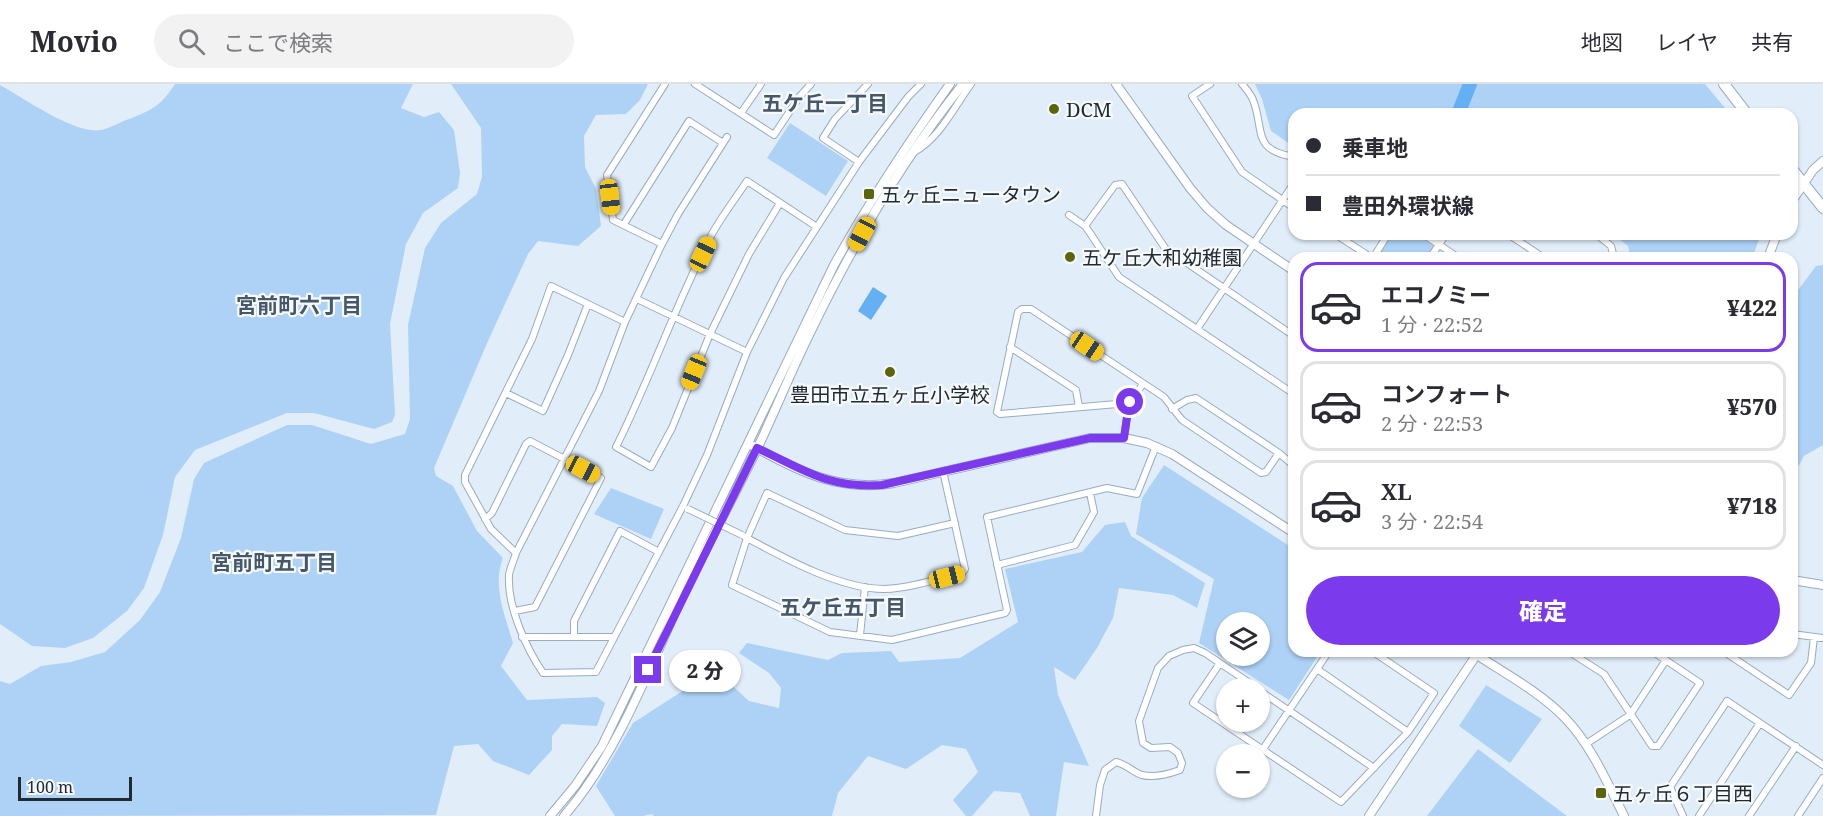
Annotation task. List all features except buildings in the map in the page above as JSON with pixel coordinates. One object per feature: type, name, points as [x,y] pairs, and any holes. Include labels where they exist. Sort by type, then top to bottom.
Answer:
[{"type":"highway","points":[[1724,84],[1742,108]]},
{"type":"highway","points":[[1798,177],[1823,208]]},
{"type":"street","points":[[662,244],[613,220],[607,175],[665,84]]},
{"type":"street","points":[[695,84],[774,135],[800,96],[811,84]]},
{"type":"street","points":[[741,113],[761,84]]},
{"type":"street","points":[[859,162],[823,138],[835,119],[868,84]]},
{"type":"street","points":[[624,224],[689,121],[725,140],[678,214],[662,244],[625,322],[599,391],[516,553],[509,574],[510,590],[522,637],[543,673],[596,672],[659,552],[686,508],[747,352],[784,278],[859,162],[908,97],[921,84]]},
{"type":"street","points":[[550,816],[575,786],[602,746],[825,284],[859,221],[915,133],[950,84]]},
{"type":"street","points":[[564,816],[583,792],[609,751],[843,269],[872,216],[912,153],[963,84]]},
{"type":"street","points":[[912,153],[924,147],[933,137],[971,84]]},
{"type":"street","points":[[1116,84],[1190,188],[1207,208],[1253,244],[1288,267]]},
{"type":"street","points":[[1210,84],[1192,96],[1242,172],[1288,204]]},
{"type":"street","points":[[1242,84],[1253,99],[1259,132],[1266,144],[1279,154],[1288,156]]},
{"type":"street","points":[[1798,191],[1823,160]]},
{"type":"street","points":[[780,203],[748,254],[710,334],[672,428],[651,467],[616,447],[712,233],[747,181],[817,227]]},
{"type":"street","points":[[1085,226],[1114,185],[1122,184],[1165,248],[1288,332]]},
{"type":"street","points":[[1197,329],[1288,192]]},
{"type":"street","points":[[1069,215],[1085,226],[1119,277],[1288,390]]},
{"type":"street","points":[[1344,240],[1363,252]]},
{"type":"street","points":[[1433,240],[1450,252]]},
{"type":"street","points":[[1434,252],[1442,240]]},
{"type":"street","points":[[1517,240],[1535,252]]},
{"type":"street","points":[[1604,240],[1611,246],[1612,252]]},
{"type":"street","points":[[516,553],[491,529],[465,482],[465,475],[532,339],[551,286],[625,322]]},
{"type":"street","points":[[637,299],[747,352]]},
{"type":"street","points":[[506,393],[543,411],[588,304]]},
{"type":"street","points":[[1129,403],[1000,414],[997,412],[1018,312],[1022,309],[1031,309],[1164,397],[1182,420],[1261,473],[1266,472],[1279,453]]},
{"type":"street","points":[[1010,347],[1076,390],[1079,407]]},
{"type":"street","points":[[1124,438],[1129,403],[1143,384]]},
{"type":"street","points":[[1172,410],[1187,399],[1196,398],[1288,461]]},
{"type":"street","points":[[748,442],[814,476],[852,485],[882,485],[1090,438],[1124,438],[1156,446],[1179,457],[1288,528]]},
{"type":"street","points":[[485,519],[492,513],[526,444],[530,441],[601,478],[535,607],[515,611]]},
{"type":"street","points":[[955,523],[898,536],[845,530],[767,493],[744,537],[732,582],[733,585],[830,632],[892,640],[1005,613],[1007,610],[987,517],[1107,488],[1137,494],[1156,446]]},
{"type":"street","points":[[686,508],[826,576],[865,587],[885,589],[962,573],[966,569],[944,471]]},
{"type":"street","points":[[997,565],[1075,546],[1094,512],[1090,493]]},
{"type":"street","points":[[574,637],[574,621],[620,531],[659,552]]},
{"type":"street","points":[[1798,581],[1823,585]]},
{"type":"street","points":[[860,635],[865,587]]},
{"type":"street","points":[[1798,635],[1823,638]]},
{"type":"street","points":[[522,637],[614,637]]},
{"type":"street","points":[[1732,657],[1789,695],[1811,663],[1814,637]]},
{"type":"street","points":[[1096,816],[1100,785],[1105,770],[1116,762],[1128,765],[1141,775],[1159,775],[1180,770],[1182,763],[1178,753],[1170,747],[1151,747],[1143,743],[1141,734],[1139,721],[1158,668],[1169,656],[1194,648],[1216,660]]},
{"type":"street","points":[[1267,744],[1325,657]]},
{"type":"street","points":[[1270,754],[1341,802],[1408,732],[1434,693],[1381,657]]},
{"type":"street","points":[[1369,816],[1473,657]]},
{"type":"street","points":[[1483,657],[1564,718],[1586,744],[1624,816]]},
{"type":"street","points":[[1577,657],[1604,674],[1652,746],[1658,746],[1700,683],[1661,657]]},
{"type":"street","points":[[1586,744],[1630,715],[1666,660]]},
{"type":"street","points":[[1218,666],[1193,703],[1255,744]]},
{"type":"street","points":[[1224,666],[1241,678]]},
{"type":"street","points":[[1317,669],[1408,732]]},
{"type":"street","points":[[1270,698],[1374,768]]},
{"type":"street","points":[[1683,816],[1670,787],[1727,700],[1823,765]]},
{"type":"street","points":[[1699,816],[1761,723]]},
{"type":"street","points":[[1749,816],[1796,746]]},
{"type":"street","points":[[1798,816],[1823,778]]},
{"type":"shaded area","points":[[175,84],[413,84],[401,108],[424,117],[439,112],[454,130],[460,173],[458,188],[423,213],[406,244],[390,324],[395,415],[392,422],[374,429],[314,413],[287,413],[195,450],[175,477],[163,535],[144,588],[127,611],[93,638],[65,648],[32,646],[0,624],[0,85],[64,121],[90,130],[101,130],[152,109]]},
{"type":"shaded area","points":[[451,84],[648,84],[640,100],[626,114],[596,115],[584,136],[585,167],[596,189],[601,226],[578,246],[538,241],[528,254],[434,468],[436,476],[453,486],[477,531],[503,558],[499,590],[513,643],[501,666],[527,700],[597,697],[605,703],[597,726],[562,724],[552,736],[552,750],[529,775],[493,761],[478,744],[454,746],[436,815],[0,816],[0,681],[10,684],[41,666],[71,662],[105,652],[140,620],[160,592],[181,538],[194,479],[204,463],[287,425],[312,425],[371,444],[405,434],[410,419],[408,325],[425,248],[441,223],[477,194],[482,177],[481,128]]},
{"type":"shaded area","points":[[1255,84],[1705,84],[1725,108],[1288,108],[1288,143],[1271,131]]},
{"type":"shaded area","points":[[790,123],[848,161],[826,196],[767,158]]},
{"type":"shaded area","points":[[1387,240],[1425,240],[1434,246],[1430,252],[1379,252]]},
{"type":"shaded area","points":[[1620,240],[1759,240],[1754,252],[1630,252],[1628,246]]},
{"type":"shaded area","points":[[1823,265],[1823,445],[1804,456],[1798,467],[1798,290],[1816,266]]},
{"type":"shaded area","points":[[1164,465],[1288,545],[1288,657],[1317,657],[1289,700],[1270,688],[1270,678],[1254,678],[1235,666],[1270,666],[1270,612],[1216,612],[1216,654],[1199,643],[1214,579],[1136,534],[1142,498]]},
{"type":"shaded area","points":[[611,488],[664,509],[651,539],[594,514]]},
{"type":"shaded area","points":[[1125,522],[1131,536],[1205,583],[1197,608],[1173,595],[1119,588],[1113,618],[1097,648],[1075,680],[1054,667],[1058,695],[1089,766],[1064,762],[1056,816],[1030,816],[1020,793],[994,791],[972,816],[966,816],[953,800],[978,772],[966,749],[942,745],[906,769],[868,756],[838,793],[832,816],[654,816],[652,814],[615,816],[596,786],[633,723],[715,670],[749,701],[779,708],[781,688],[769,673],[739,653],[747,643],[828,660],[842,653],[891,651],[899,662],[960,658],[1018,622],[1005,569],[1082,552],[1105,525]]},
{"type":"shaded area","points":[[1486,685],[1542,719],[1510,763],[1459,726]]},
{"type":"shaded area","points":[[1478,749],[1567,816],[1427,816]]},
{"type":"water","points":[[873,287],[887,296],[871,320],[858,311]]},
{"type":"waterway","points":[[1460,108],[1470,84]]},
{"type":"place","name":"DCM","points":[[1054,109]]},
{"type":"place","name":"五ヶ丘ニュータウン","points":[[869,194]]},
{"type":"place","name":"五ケ丘大和幼稚園","points":[[1070,257]]},
{"type":"place","name":"豊田市立五ヶ丘小学校","points":[[890,372]]},
{"type":"place","name":"五ヶ丘６丁目西","points":[[1601,793]]},
{"type":"district","name":"五ケ丘一丁目","points":[[825,103]]},
{"type":"district","name":"宮前町六丁目","points":[[299,305]]},
{"type":"district","name":"宮前町五丁目","points":[[274,562]]},
{"type":"district","name":"五ケ丘五丁目","points":[[843,607]]},
{"type":"route","points":[[648,670],[757,448],[806,473],[830,481],[862,486],[882,485],[1090,438],[1124,438],[1130,402]]}]
